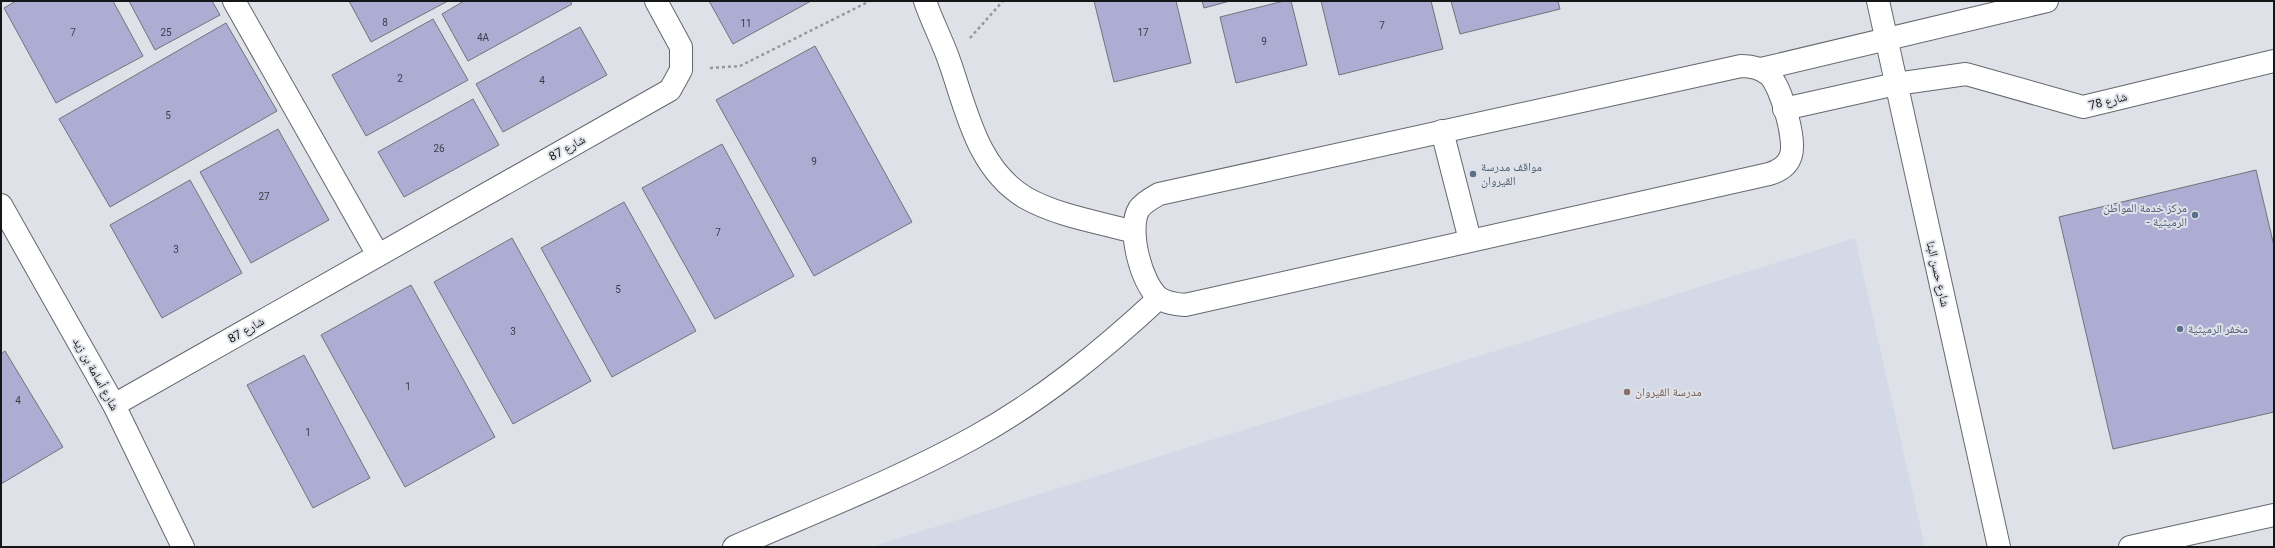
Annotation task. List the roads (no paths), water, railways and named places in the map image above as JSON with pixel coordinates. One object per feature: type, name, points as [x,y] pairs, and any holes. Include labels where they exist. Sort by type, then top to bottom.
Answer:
[{"type":"street","points":[[234,1],[378,255]]},
{"type":"street","name":"شارع 87","points":[[114,405],[670,90],[681,70],[682,48],[656,1]]},
{"type":"street","points":[[925,1],[934,27],[949,61],[978,145],[990,165],[1006,183],[1025,197],[1042,206],[1134,232]]},
{"type":"street","name":"شارع حسن البنا","points":[[1878,1],[1999,547]]},
{"type":"street","points":[[1761,70],[1776,83],[1793,145],[1787,164],[1779,171],[1185,305],[1171,304],[1159,298],[1151,290],[1145,279],[1134,232],[1135,220],[1140,208],[1148,200],[1159,194],[1740,66],[1761,70],[1887,38],[2047,1]]},
{"type":"street","name":"شارع 78","points":[[1784,109],[1896,84],[1966,74],[2083,107],[2274,61]]},
{"type":"street","points":[[1442,131],[1470,240]]},
{"type":"street","name":"شارع أسامة بن زيد","points":[[1,205],[114,405],[184,547]]},
{"type":"street","points":[[734,547],[922,465],[974,438],[1024,408],[1071,374],[1117,338],[1159,298]]},
{"type":"street","points":[[2130,547],[2274,515]]},
{"type":"place","name":"مواقف مدرسة القيروان","points":[[1473,174]]},
{"type":"place","name":"مركز خدمة المواطن - الرميثية","points":[[2195,215]]},
{"type":"place","name":"مخفر الرميثية","points":[[2180,329]]},
{"type":"place","name":"مدرسة القيروان","points":[[1627,392]]}]
